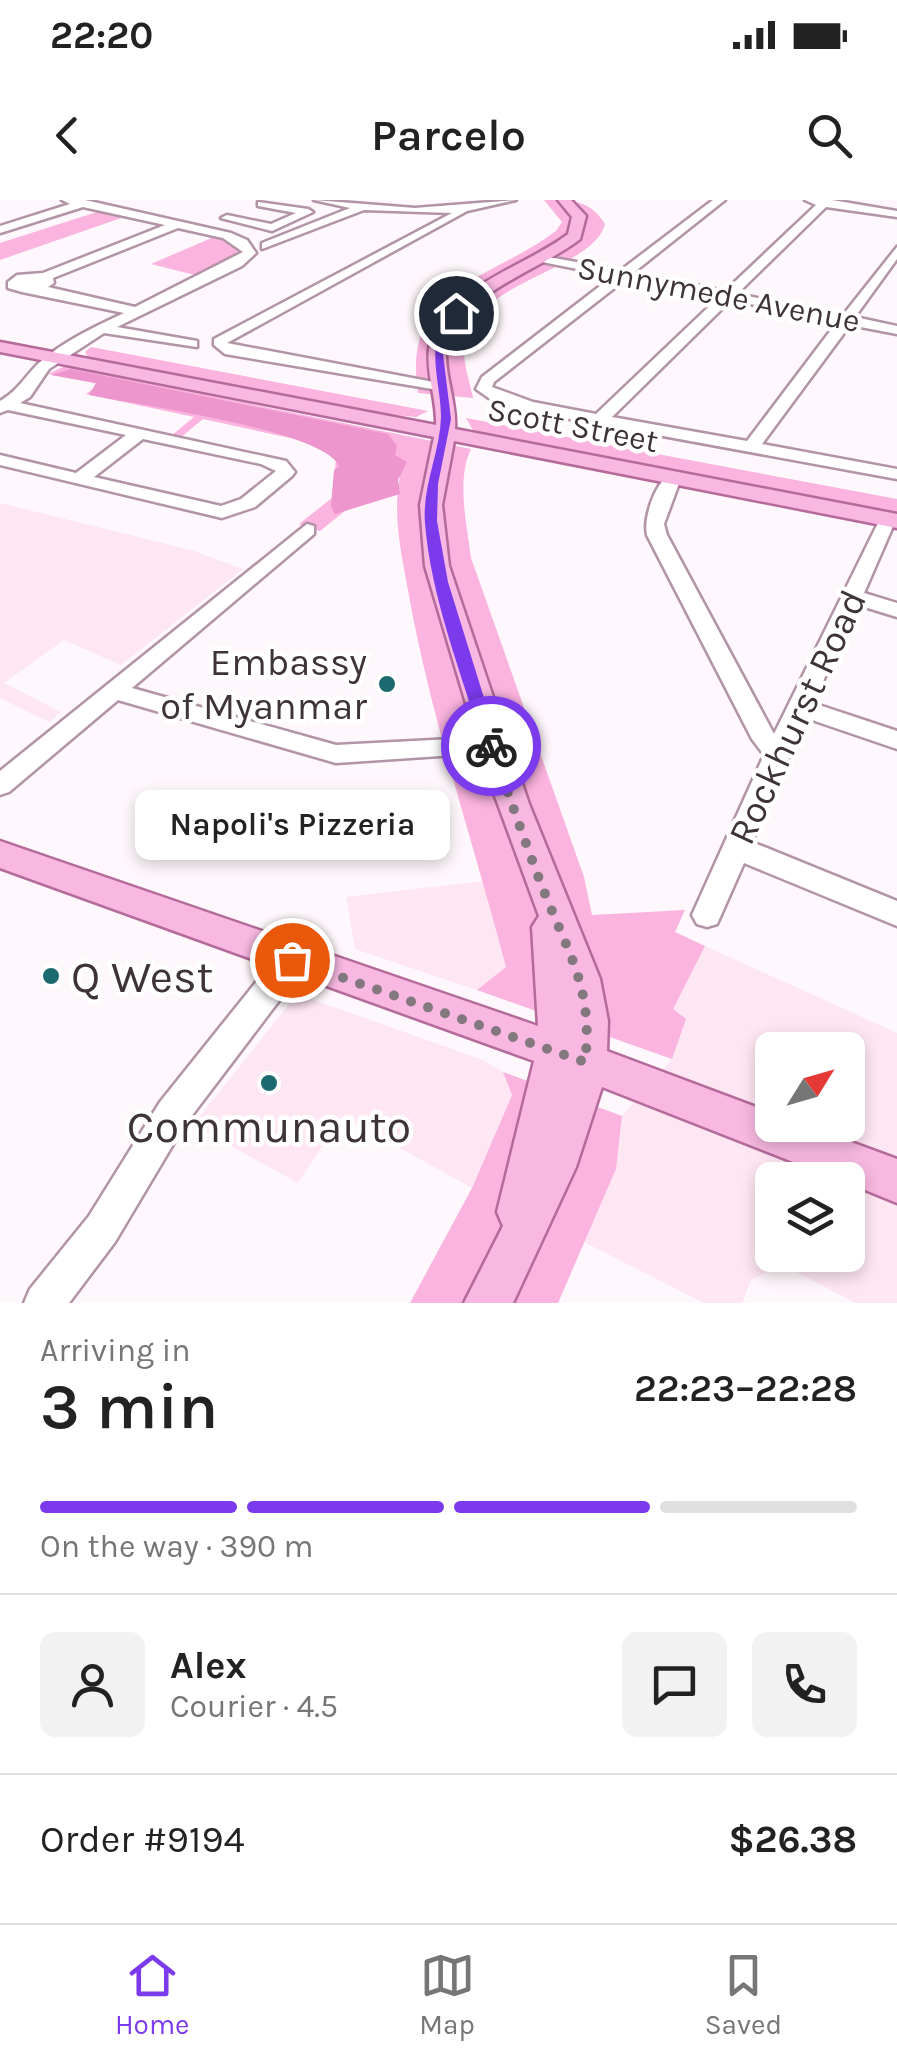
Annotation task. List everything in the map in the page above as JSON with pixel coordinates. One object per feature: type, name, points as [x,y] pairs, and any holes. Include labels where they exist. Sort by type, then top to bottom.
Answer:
[{"type":"main road","points":[[488,1303],[558,1158],[570,1056],[589,1031],[578,967],[547,900],[492,746],[441,582],[431,521],[432,484],[445,408],[437,352],[450,320],[486,288],[565,245],[578,230],[579,216],[564,200]]},
{"type":"main road","name":"Scott Street","points":[[0,347],[58,358],[445,408],[672,478],[893,520]]},
{"type":"main road","points":[[0,854],[570,1056],[897,1180]]},
{"type":"street","points":[[3,407],[24,394],[38,372],[97,330],[249,255],[249,248],[240,240],[67,200]]},
{"type":"street","points":[[319,200],[362,208],[462,212]]},
{"type":"street","points":[[266,246],[378,200]]},
{"type":"street","points":[[445,408],[222,346],[462,212],[511,200]]},
{"type":"street","points":[[720,200],[487,380],[484,389],[492,395],[599,420],[897,474]]},
{"type":"street","points":[[806,200],[897,214]]},
{"type":"street","points":[[0,230],[84,202]]},
{"type":"street","points":[[200,228],[267,202],[308,212],[272,228],[226,218]]},
{"type":"street","points":[[599,420],[826,202]]},
{"type":"street","points":[[139,308],[43,283],[178,224]]},
{"type":"street","points":[[751,448],[897,251]]},
{"type":"street","name":"Sunnymede Avenue","points":[[542,258],[897,330]]},
{"type":"street","points":[[97,330],[192,344]]},
{"type":"street","points":[[0,460],[84,476],[222,512],[248,504],[286,472],[266,460],[3,407]]},
{"type":"street","points":[[84,476],[140,433]]},
{"type":"street","points":[[672,478],[654,524],[657,535],[764,738],[778,753]]},
{"type":"street","name":"Rockhurst Road","points":[[707,915],[850,596],[893,520]]},
{"type":"street","points":[[0,785],[307,530]]},
{"type":"street","points":[[850,596],[897,610]]},
{"type":"street","points":[[111,690],[336,754],[492,746]]},
{"type":"street","points":[[800,707],[897,740]]},
{"type":"street","points":[[737,848],[897,914]]},
{"type":"street","points":[[44,1303],[102,1229],[172,1114],[292,960]]},
{"type":"shaded area","points":[[544,200],[579,203],[593,210],[605,224],[595,240],[578,254],[505,293],[484,309],[470,328],[464,351],[473,398],[418,393],[417,357],[423,330],[437,308],[478,276],[556,231],[562,222]]},
{"type":"shaded area","points":[[100,211],[124,217],[0,260],[0,243]]},
{"type":"shaded area","points":[[214,237],[232,244],[240,255],[199,276],[151,264]]},
{"type":"shaded area","points":[[91,347],[428,411],[416,417],[375,413],[88,357],[85,352]]},
{"type":"shaded area","points":[[65,366],[471,449],[463,488],[471,558],[584,877],[592,915],[685,910],[675,932],[705,946],[673,1009],[686,1019],[672,1059],[477,990],[506,967],[418,643],[399,536],[400,476],[386,478],[320,531],[299,524],[332,498],[336,459],[313,443],[203,419],[180,438],[171,436],[194,417],[86,394],[99,384],[48,374]]},
{"type":"shaded area","points":[[71,369],[388,434],[397,446],[395,455],[407,462],[398,480],[400,494],[335,514],[331,506],[334,470],[339,466],[326,453],[300,441],[225,420],[89,395],[96,383],[51,375]]},
{"type":"shaded area","points":[[466,418],[897,499],[897,515],[474,432]]},
{"type":"shaded area","points":[[0,503],[191,550],[243,569],[121,665],[64,640],[4,683],[61,712],[49,722],[0,698]]},
{"type":"shaded area","points":[[484,881],[506,967],[477,990],[355,949],[346,897]]},
{"type":"shaded area","points":[[705,946],[897,1033],[897,1303],[855,1303],[796,1272],[865,1272],[865,1162],[755,1162],[755,1272],[768,1272],[751,1280],[742,1303],[704,1303],[584,1242],[616,1169],[622,1116],[672,1059],[672,1009]]},
{"type":"shaded area","points":[[297,994],[483,1060],[503,1072],[512,1095],[472,1188],[342,1116],[298,1183],[193,1125]]},
{"type":"shaded area","points":[[503,1072],[622,1116],[616,1169],[558,1303],[410,1303],[472,1188],[512,1095]]},
{"type":"way so far","points":[[292,960],[585,1062],[589,1017],[578,967],[547,900],[491,746]]},
{"type":"place","name":"Embassy of Myanmar","points":[[387,684]]},
{"type":"place","name":"Napoli's Pizzeria","points":[[292,960]]},
{"type":"place","name":"Q West","points":[[51,976]]},
{"type":"place","name":"Communauto","points":[[269,1083]]},
{"type":"route","points":[[456,313],[442,332],[438,346],[446,419],[432,484],[431,521],[441,582],[491,746]]}]
